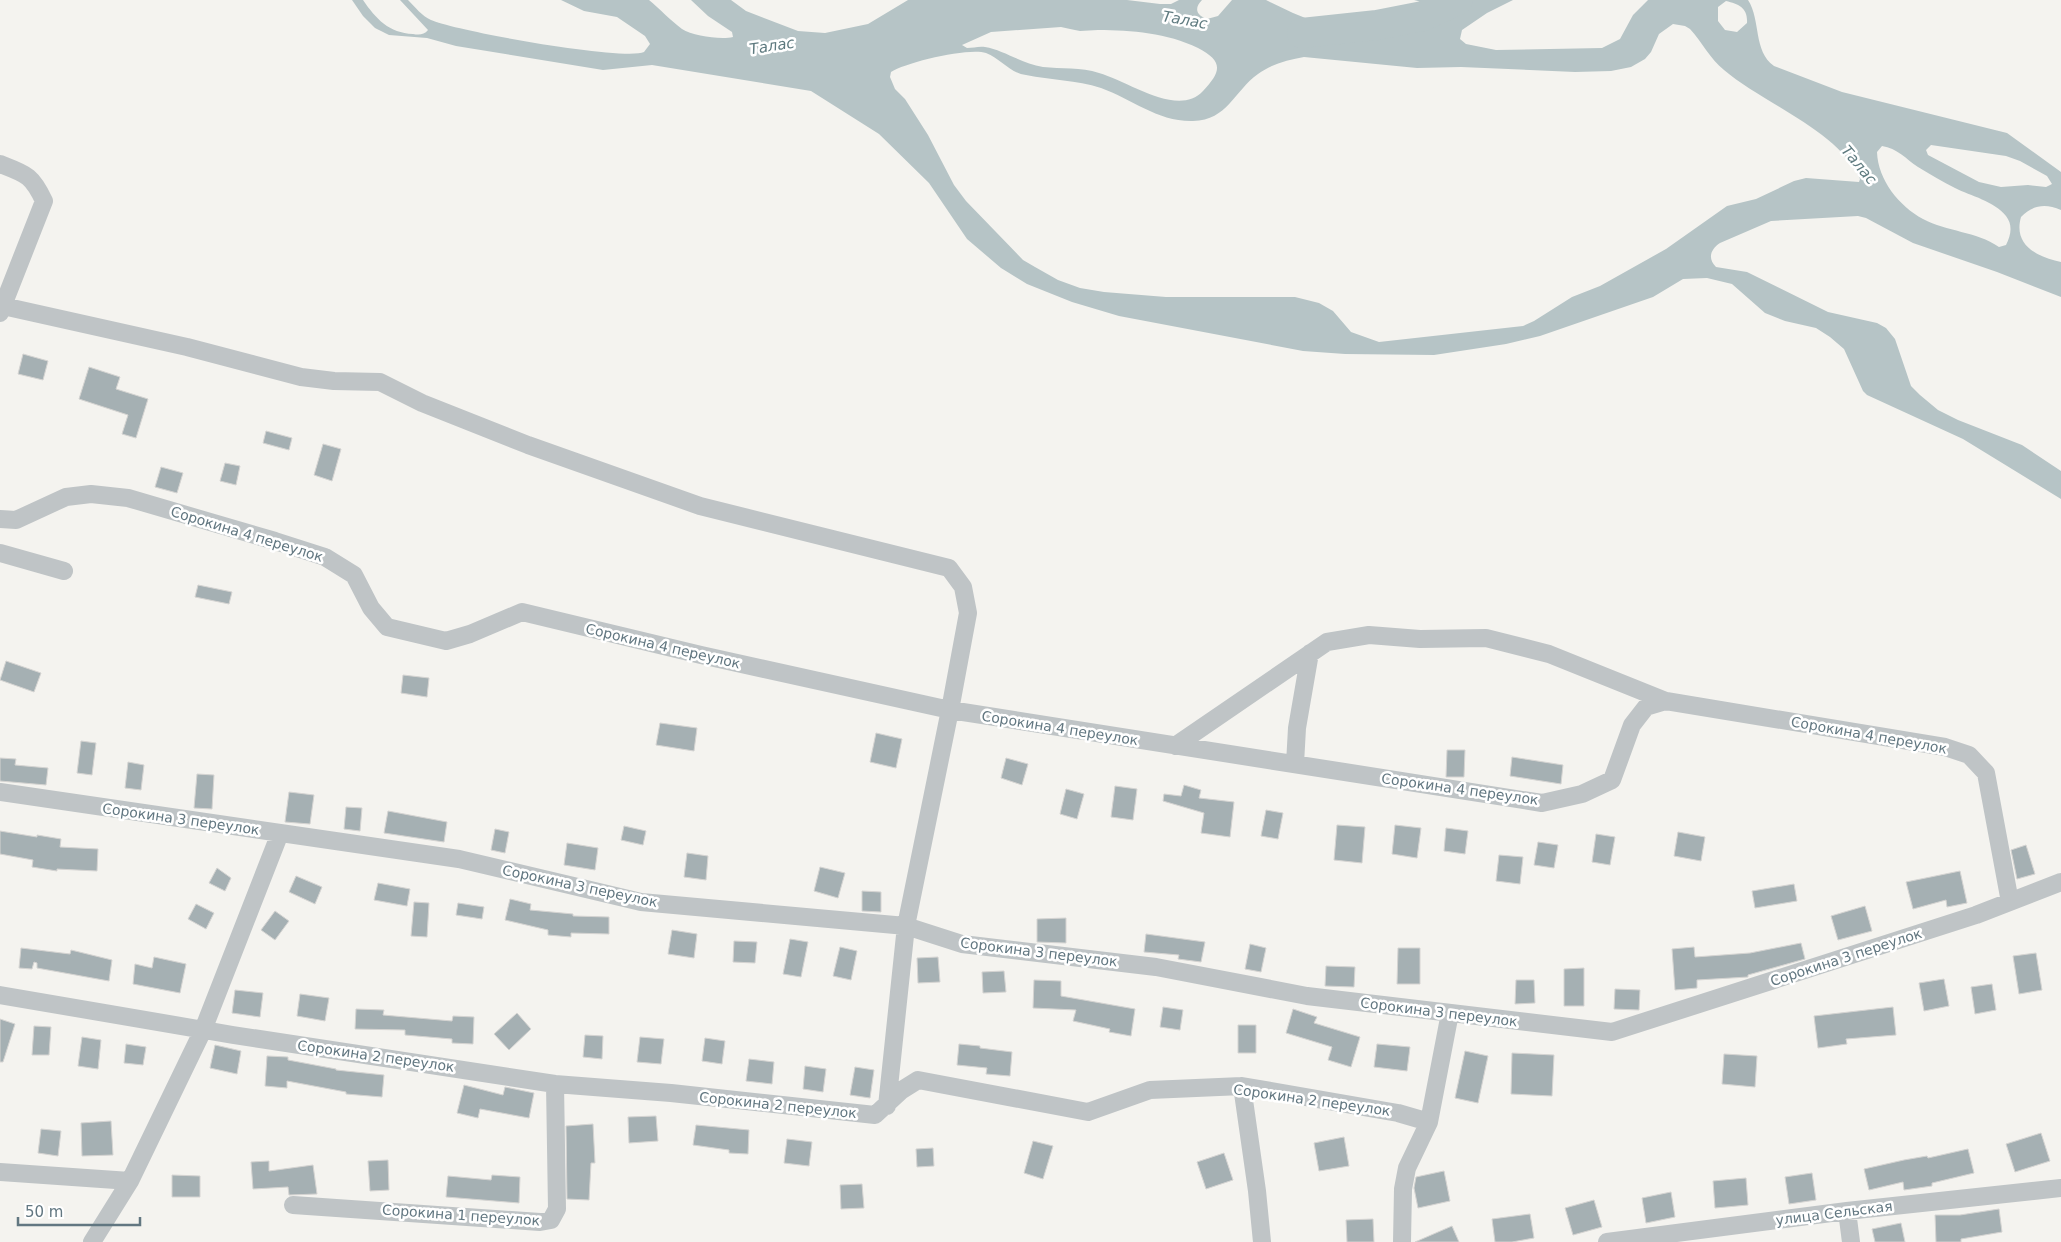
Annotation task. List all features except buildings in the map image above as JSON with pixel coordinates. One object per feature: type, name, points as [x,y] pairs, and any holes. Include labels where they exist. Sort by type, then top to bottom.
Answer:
[{"type":"street","points":[[0,164],[25,174],[36,184],[44,201],[1,309],[187,347],[301,377],[334,381],[380,382],[422,403],[528,445],[700,506],[949,568],[963,587],[968,612],[906,926],[887,1106]]},
{"type":"street","name":"Сорокина 4 переулок","points":[[0,519],[16,520],[66,497],[91,494],[128,498],[325,557],[354,575],[370,608],[386,627],[446,641],[470,634],[522,612],[701,655],[950,710],[1542,803],[1582,794],[1612,780],[1632,725],[1646,707],[1666,701],[1944,747],[1969,755],[1986,773],[2010,902]]},
{"type":"street","points":[[0,552],[64,571]]},
{"type":"street","points":[[1175,746],[1327,642],[1369,635],[1420,639],[1486,638],[1549,654],[1666,701]]},
{"type":"street","points":[[1296,764],[1297,728],[1310,653]]},
{"type":"street","name":"Сорокина 3 переулок","points":[[0,792],[459,859],[641,902],[906,926],[962,944],[1156,967],[1306,996],[1612,1032],[1976,915],[2061,882]]},
{"type":"street","points":[[92,1242],[130,1182],[203,1030],[280,833]]},
{"type":"street","name":"Сорокина 2 переулок","points":[[0,995],[203,1030],[555,1084],[671,1093],[875,1115],[887,1106],[902,1090],[918,1080],[1088,1112],[1150,1090],[1242,1086],[1398,1113],[1429,1122]]},
{"type":"street","points":[[1402,1242],[1403,1189],[1407,1168],[1429,1122],[1450,1013]]},
{"type":"street","name":"Сорокина 1 переулок","points":[[293,1205],[540,1222],[552,1220],[557,1209],[555,1084]]},
{"type":"street","points":[[1242,1086],[1257,1191],[1262,1242]]},
{"type":"street","points":[[0,1172],[130,1182]]},
{"type":"street","name":"улица Сельская","points":[[1607,1242],[1847,1211],[2061,1188]]},
{"type":"street","points":[[1847,1211],[1850,1242]]},
{"type":"water","points":[[352,0],[363,0],[378,19],[390,28],[404,33],[423,34],[428,30],[400,0],[408,0],[431,20],[446,25],[539,44],[630,54],[644,52],[650,44],[645,36],[617,17],[584,11],[561,0],[649,0],[682,29],[700,35],[722,38],[733,37],[732,32],[708,16],[691,0],[731,0],[746,11],[798,31],[825,33],[868,24],[908,0],[1127,0],[1171,4],[1179,0],[1202,0],[1197,11],[1207,19],[1218,16],[1232,0],[1266,0],[1330,28],[1350,30],[1388,25],[1423,17],[1431,11],[1432,7],[1426,3],[1414,0],[1513,0],[1487,13],[1462,30],[1460,39],[1466,44],[1496,50],[1602,48],[1620,39],[1633,15],[1648,0],[1748,0],[1755,17],[1763,52],[1767,60],[1774,66],[1842,92],[2007,133],[2061,172],[2061,210],[2050,206],[2040,206],[2030,210],[2021,217],[2019,227],[2020,235],[2029,248],[2044,257],[2061,262],[2061,297],[1997,272],[1913,243],[1866,218],[1858,216],[1771,221],[1720,243],[1712,251],[1711,257],[1716,267],[1747,272],[1828,312],[1877,323],[1886,328],[1895,339],[1911,386],[1920,395],[1938,410],[1958,420],[2022,445],[2061,471],[2061,499],[1963,439],[1867,395],[1863,391],[1844,349],[1830,337],[1816,328],[1785,321],[1765,313],[1732,284],[1707,278],[1683,279],[1653,297],[1540,336],[1506,344],[1434,355],[1345,354],[1303,351],[1119,316],[1072,302],[1027,284],[1001,268],[967,239],[929,183],[879,134],[811,91],[652,65],[603,70],[456,46],[427,38],[389,35],[375,28],[363,16]],"holes":[[[1726,1],[1739,5],[1746,14],[1747,23],[1737,32],[1725,30],[1718,21],[1718,7]],[[1673,24],[1690,29],[1714,61],[1724,70],[1818,132],[1836,147],[1850,162],[1860,179],[1859,182],[1806,178],[1794,181],[1756,199],[1727,206],[1666,249],[1600,286],[1572,297],[1523,326],[1379,342],[1351,332],[1333,311],[1319,303],[1295,297],[1166,297],[1104,292],[1080,288],[1058,280],[1023,260],[966,201],[954,185],[928,135],[905,99],[895,89],[890,77],[891,72],[923,60],[967,52],[986,53],[1020,74],[1092,85],[1168,118],[1193,121],[1215,116],[1230,104],[1250,81],[1268,68],[1304,57],[1417,68],[1461,67],[1575,72],[1611,71],[1631,67],[1645,59],[1651,52],[1659,34]],[[1061,27],[1080,31],[1111,30],[1149,33],[1174,39],[1198,48],[1212,57],[1217,67],[1214,78],[1203,91],[1193,98],[1180,101],[1167,99],[1092,71],[1043,67],[992,49],[983,47],[967,48],[962,45],[991,32]],[[1931,145],[2006,156],[2020,161],[2047,176],[2052,184],[2046,187],[2028,185],[2001,187],[1979,182],[1928,155],[1926,150]],[[1882,146],[1887,147],[1897,151],[1918,167],[1946,183],[1995,206],[2006,216],[2010,223],[2010,234],[2006,245],[1999,247],[1981,238],[1942,227],[1914,214],[1891,191],[1878,162],[1877,152]]]},
{"type":"waterway","name":"Талас","points":[[1302,33],[1377,25],[1423,16],[1458,0]]}]
